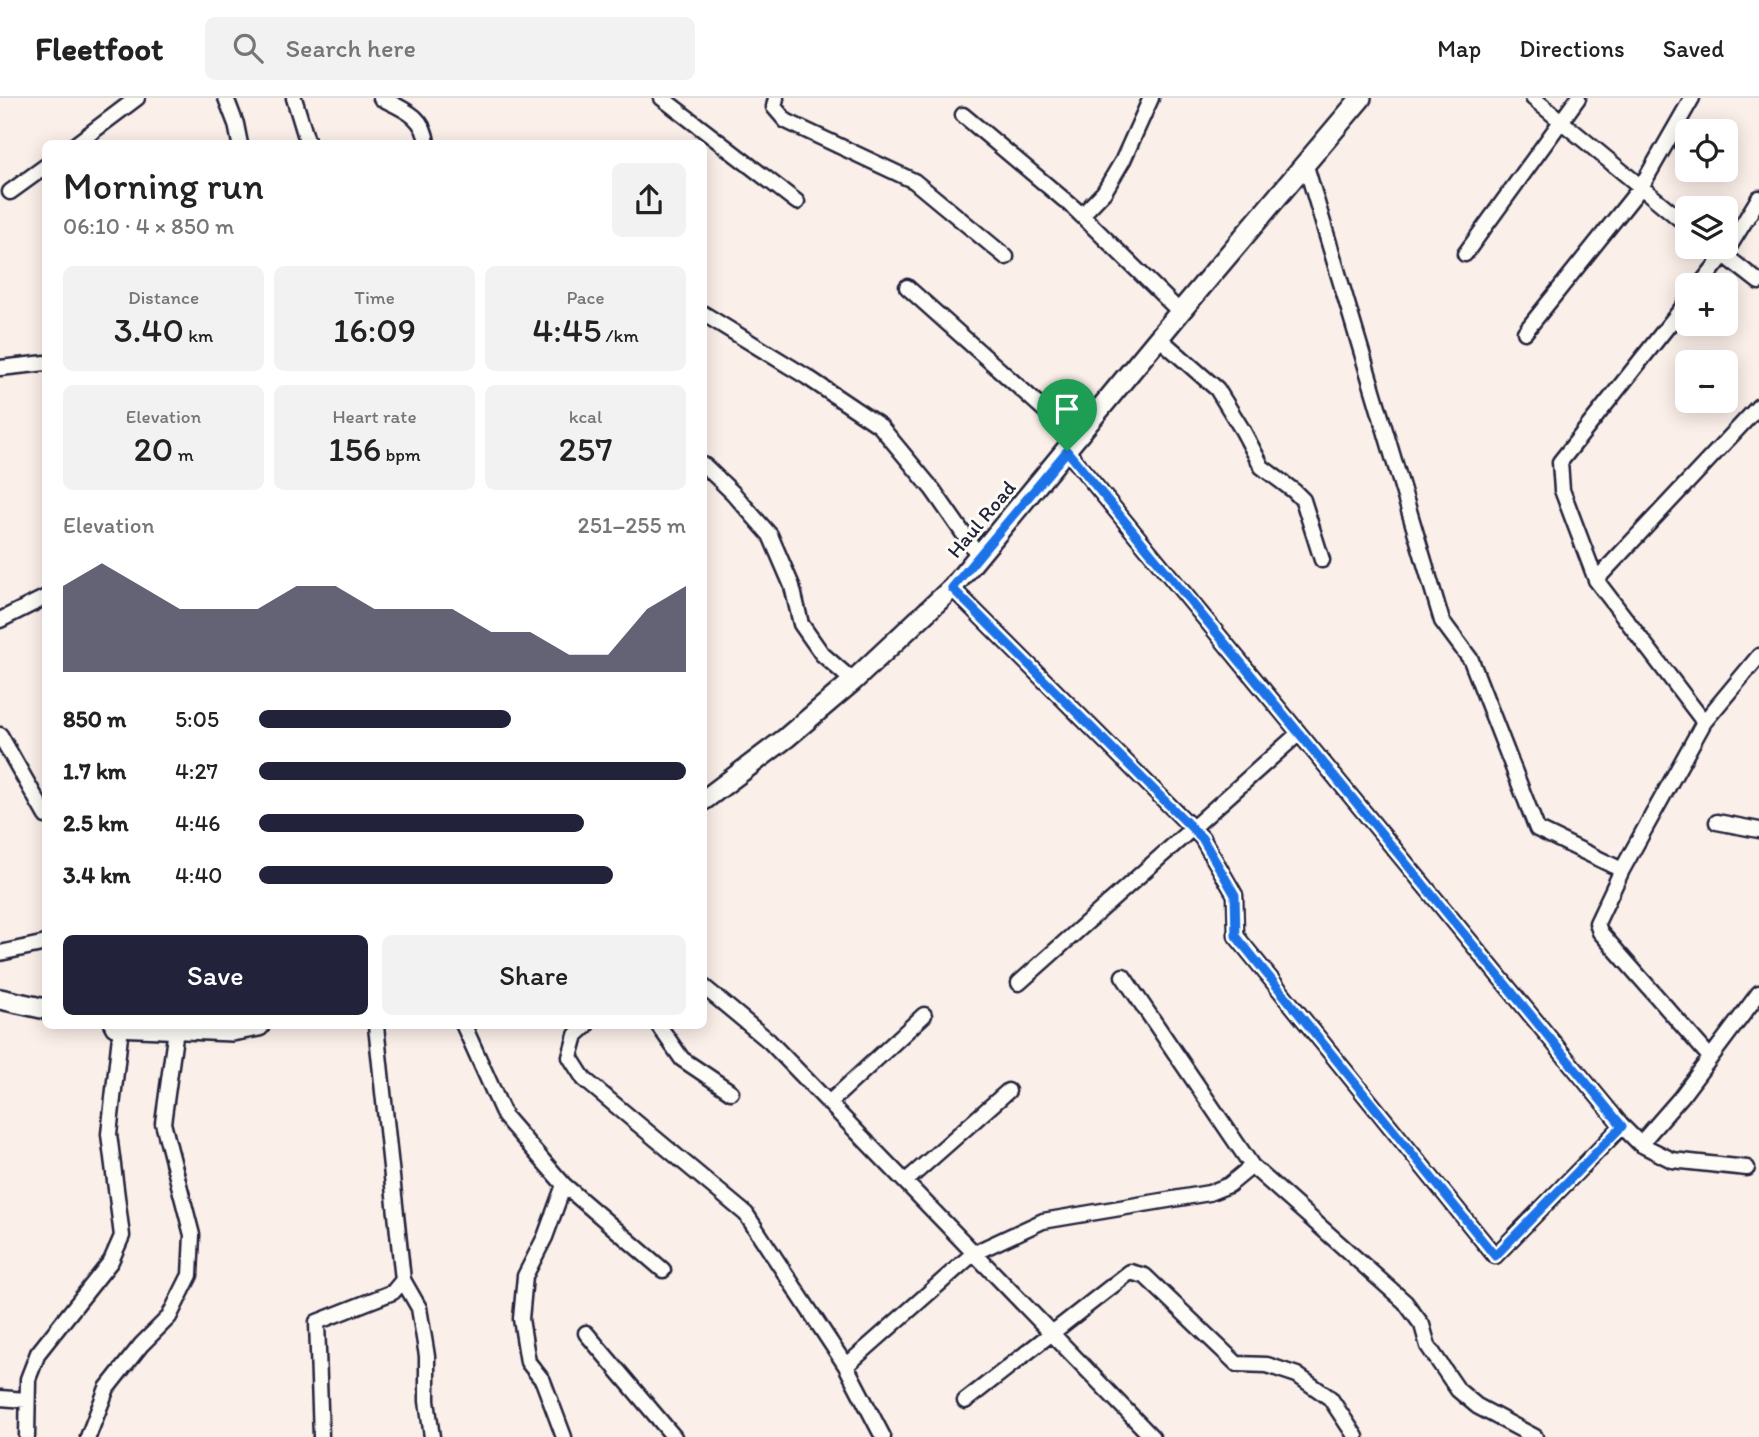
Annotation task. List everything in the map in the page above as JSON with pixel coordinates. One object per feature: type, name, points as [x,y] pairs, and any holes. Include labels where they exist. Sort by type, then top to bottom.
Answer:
[{"type":"main road","name":"Haul Road","points":[[707,798],[786,738],[853,681],[952,588],[1361,98]]},
{"type":"main road","points":[[0,999],[42,1008]]},
{"type":"main road","points":[[176,1029],[243,1029]]},
{"type":"street","points":[[81,140],[137,98]]},
{"type":"street","points":[[226,98],[239,140]]},
{"type":"street","points":[[294,98],[307,140]]},
{"type":"street","points":[[381,98],[411,113],[421,122],[426,140]]},
{"type":"street","points":[[662,98],[797,202]]},
{"type":"street","points":[[776,98],[774,107],[786,121],[914,181],[1006,257]]},
{"type":"street","points":[[1082,215],[1104,192],[1123,160],[1152,98]]},
{"type":"street","points":[[1533,98],[1675,215]]},
{"type":"street","points":[[1465,254],[1578,98]]},
{"type":"street","points":[[1525,332],[1641,187],[1692,98]]},
{"type":"street","points":[[964,115],[1082,215],[1180,312]]},
{"type":"street","points":[[1306,166],[1442,621],[1471,660],[1537,829],[1622,870]]},
{"type":"street","points":[[9,192],[42,169]]},
{"type":"street","points":[[1738,226],[1759,198]]},
{"type":"street","points":[[1729,259],[1759,282]]},
{"type":"street","points":[[907,287],[1072,445],[1299,733],[1622,1126],[1640,1144],[1672,1160],[1747,1168]]},
{"type":"street","points":[[707,316],[807,377],[880,426],[933,489],[979,556]]},
{"type":"street","points":[[1675,317],[1560,462],[1562,490],[1596,580],[1704,722]]},
{"type":"street","points":[[1159,338],[1217,389],[1262,467],[1303,500],[1322,560]]},
{"type":"street","points":[[0,369],[42,364]]},
{"type":"street","points":[[1596,580],[1759,406]]},
{"type":"street","points":[[707,468],[770,535],[792,586],[801,624],[822,654],[853,681]]},
{"type":"street","points":[[952,588],[1202,838],[1235,895],[1236,936],[1495,1256],[1622,1126]]},
{"type":"street","points":[[0,620],[42,599]]},
{"type":"street","points":[[1709,1056],[1600,932],[1597,923],[1622,870],[1704,722],[1759,656]]},
{"type":"street","points":[[1019,983],[1299,733]]},
{"type":"street","points":[[0,735],[42,809]]},
{"type":"street","points":[[1717,822],[1759,830]]},
{"type":"street","points":[[0,953],[42,944]]},
{"type":"street","points":[[1123,976],[1252,1166],[1405,1302],[1422,1325],[1428,1346],[1458,1390],[1477,1406],[1535,1437]]},
{"type":"street","points":[[707,990],[769,1041],[830,1102],[1152,1437]]},
{"type":"street","points":[[1640,1144],[1681,1097],[1759,992]]},
{"type":"street","points":[[830,1102],[924,1016]]},
{"type":"street","points":[[27,1437],[28,1379],[38,1353],[111,1261],[122,1236],[110,1134],[118,1029]]},
{"type":"street","points":[[88,1437],[107,1388],[141,1345],[169,1317],[190,1275],[192,1235],[163,1123],[176,1029]]},
{"type":"street","points":[[376,1029],[403,1280],[419,1308],[427,1356],[427,1401],[432,1437]]},
{"type":"street","points":[[465,1029],[506,1117],[564,1185],[663,1270]]},
{"type":"street","points":[[583,1029],[576,1035],[570,1057],[584,1079],[746,1214],[846,1366],[883,1437]]},
{"type":"street","points":[[661,1029],[682,1059],[731,1092]]},
{"type":"street","points":[[906,1181],[1007,1091]]},
{"type":"street","points":[[846,1366],[974,1253],[1042,1221],[1209,1193],[1229,1185],[1252,1166]]},
{"type":"street","points":[[564,1185],[545,1237],[524,1276],[521,1319],[528,1362],[542,1381],[564,1437]]},
{"type":"street","points":[[965,1401],[1130,1272],[1145,1276],[1237,1364],[1268,1365],[1297,1375],[1330,1398],[1356,1437]]},
{"type":"street","points":[[318,1436],[317,1322],[393,1292],[403,1280]]},
{"type":"street","points":[[586,1332],[674,1437]]},
{"type":"street","points":[[0,1398],[26,1400]]},
{"type":"route","points":[[1067,451],[1622,1126],[1495,1256],[1236,936],[1235,895],[1202,838],[952,588],[1067,451]]}]
